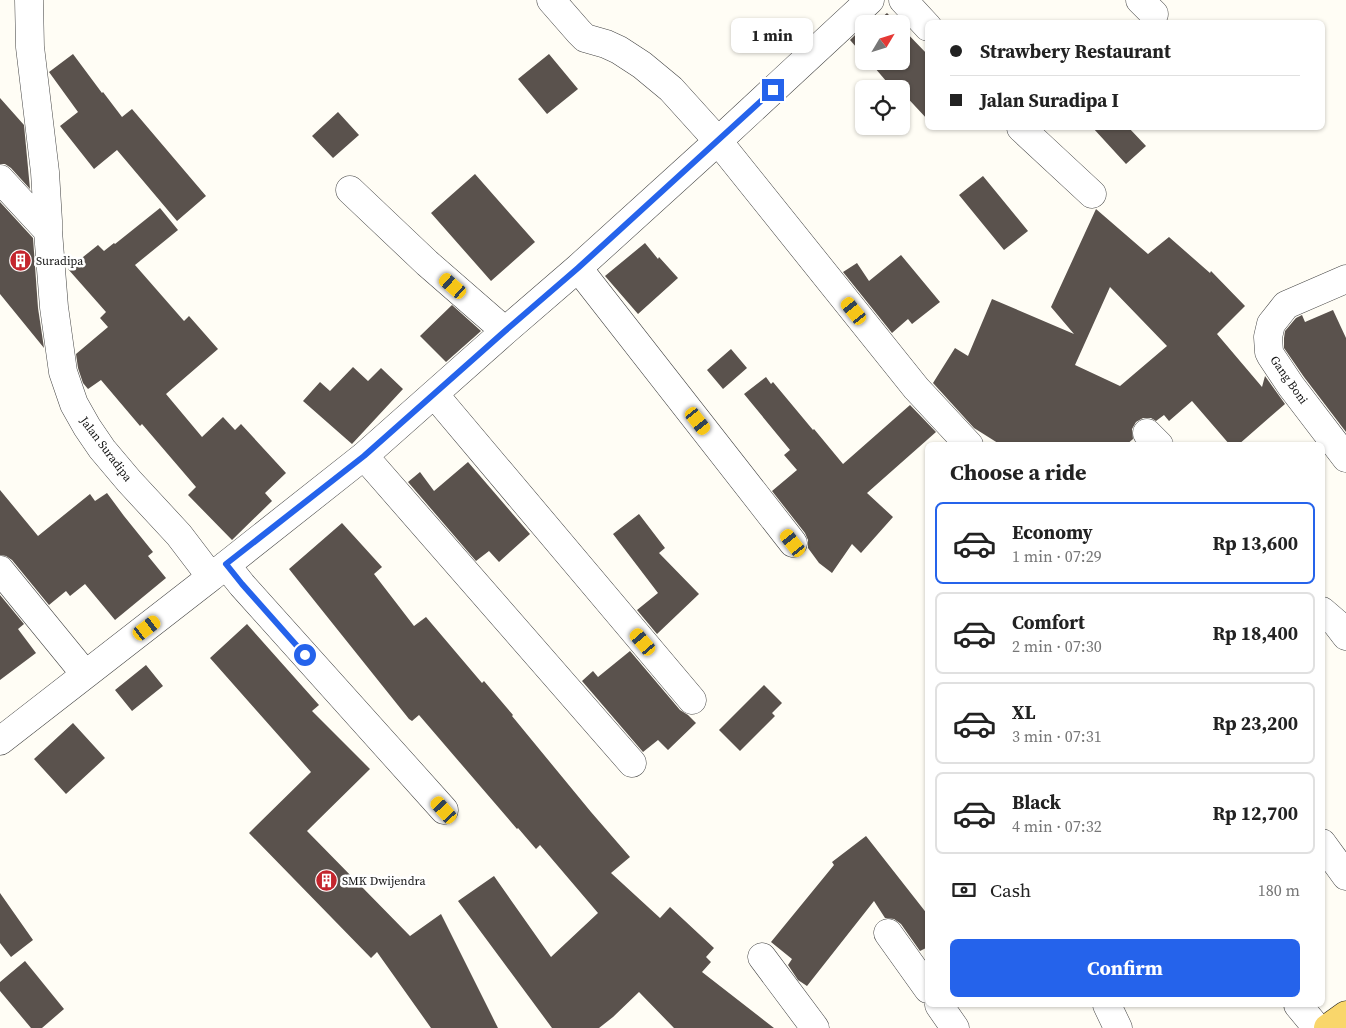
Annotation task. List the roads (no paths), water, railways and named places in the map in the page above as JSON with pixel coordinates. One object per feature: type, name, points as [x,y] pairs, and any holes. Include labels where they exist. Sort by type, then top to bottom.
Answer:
[{"type":"main road","points":[[1328,1028],[1346,1015]]},
{"type":"street","name":"Jalan Suradipa","points":[[29,0],[30,46],[45,172],[54,307],[63,372],[74,404],[86,427],[129,481],[184,541],[219,571],[249,592],[444,810]]},
{"type":"street","points":[[552,0],[585,38],[619,50],[642,65],[672,89],[718,141],[916,388],[965,442]]},
{"type":"street","points":[[0,741],[364,456],[578,268],[870,0]]},
{"type":"street","points":[[902,0],[925,24]]},
{"type":"street","points":[[1023,130],[1092,194]]},
{"type":"street","points":[[0,179],[48,231]]},
{"type":"street","points":[[350,190],[427,263],[505,331]]},
{"type":"street","points":[[578,268],[793,543]]},
{"type":"street","name":"Gang Boni","points":[[1346,279],[1286,305],[1271,324],[1268,337],[1271,356],[1346,458]]},
{"type":"street","points":[[434,394],[692,700]]},
{"type":"street","points":[[364,456],[632,763]]},
{"type":"street","points":[[0,570],[85,674]]},
{"type":"street","points":[[1325,614],[1336,623],[1346,636]]},
{"type":"street","points":[[1325,847],[1346,876]]},
{"type":"street","points":[[888,933],[925,985]]},
{"type":"street","points":[[762,957],[815,1028]]},
{"type":"street","points":[[940,1007],[955,1028]]},
{"type":"street","points":[[1107,1007],[1118,1028]]},
{"type":"street","points":[[1300,1007],[1317,1028]]},
{"type":"place","name":"Suradipa","points":[[20,261]]},
{"type":"place","name":"SMK Dwijendra","points":[[326,881]]}]
